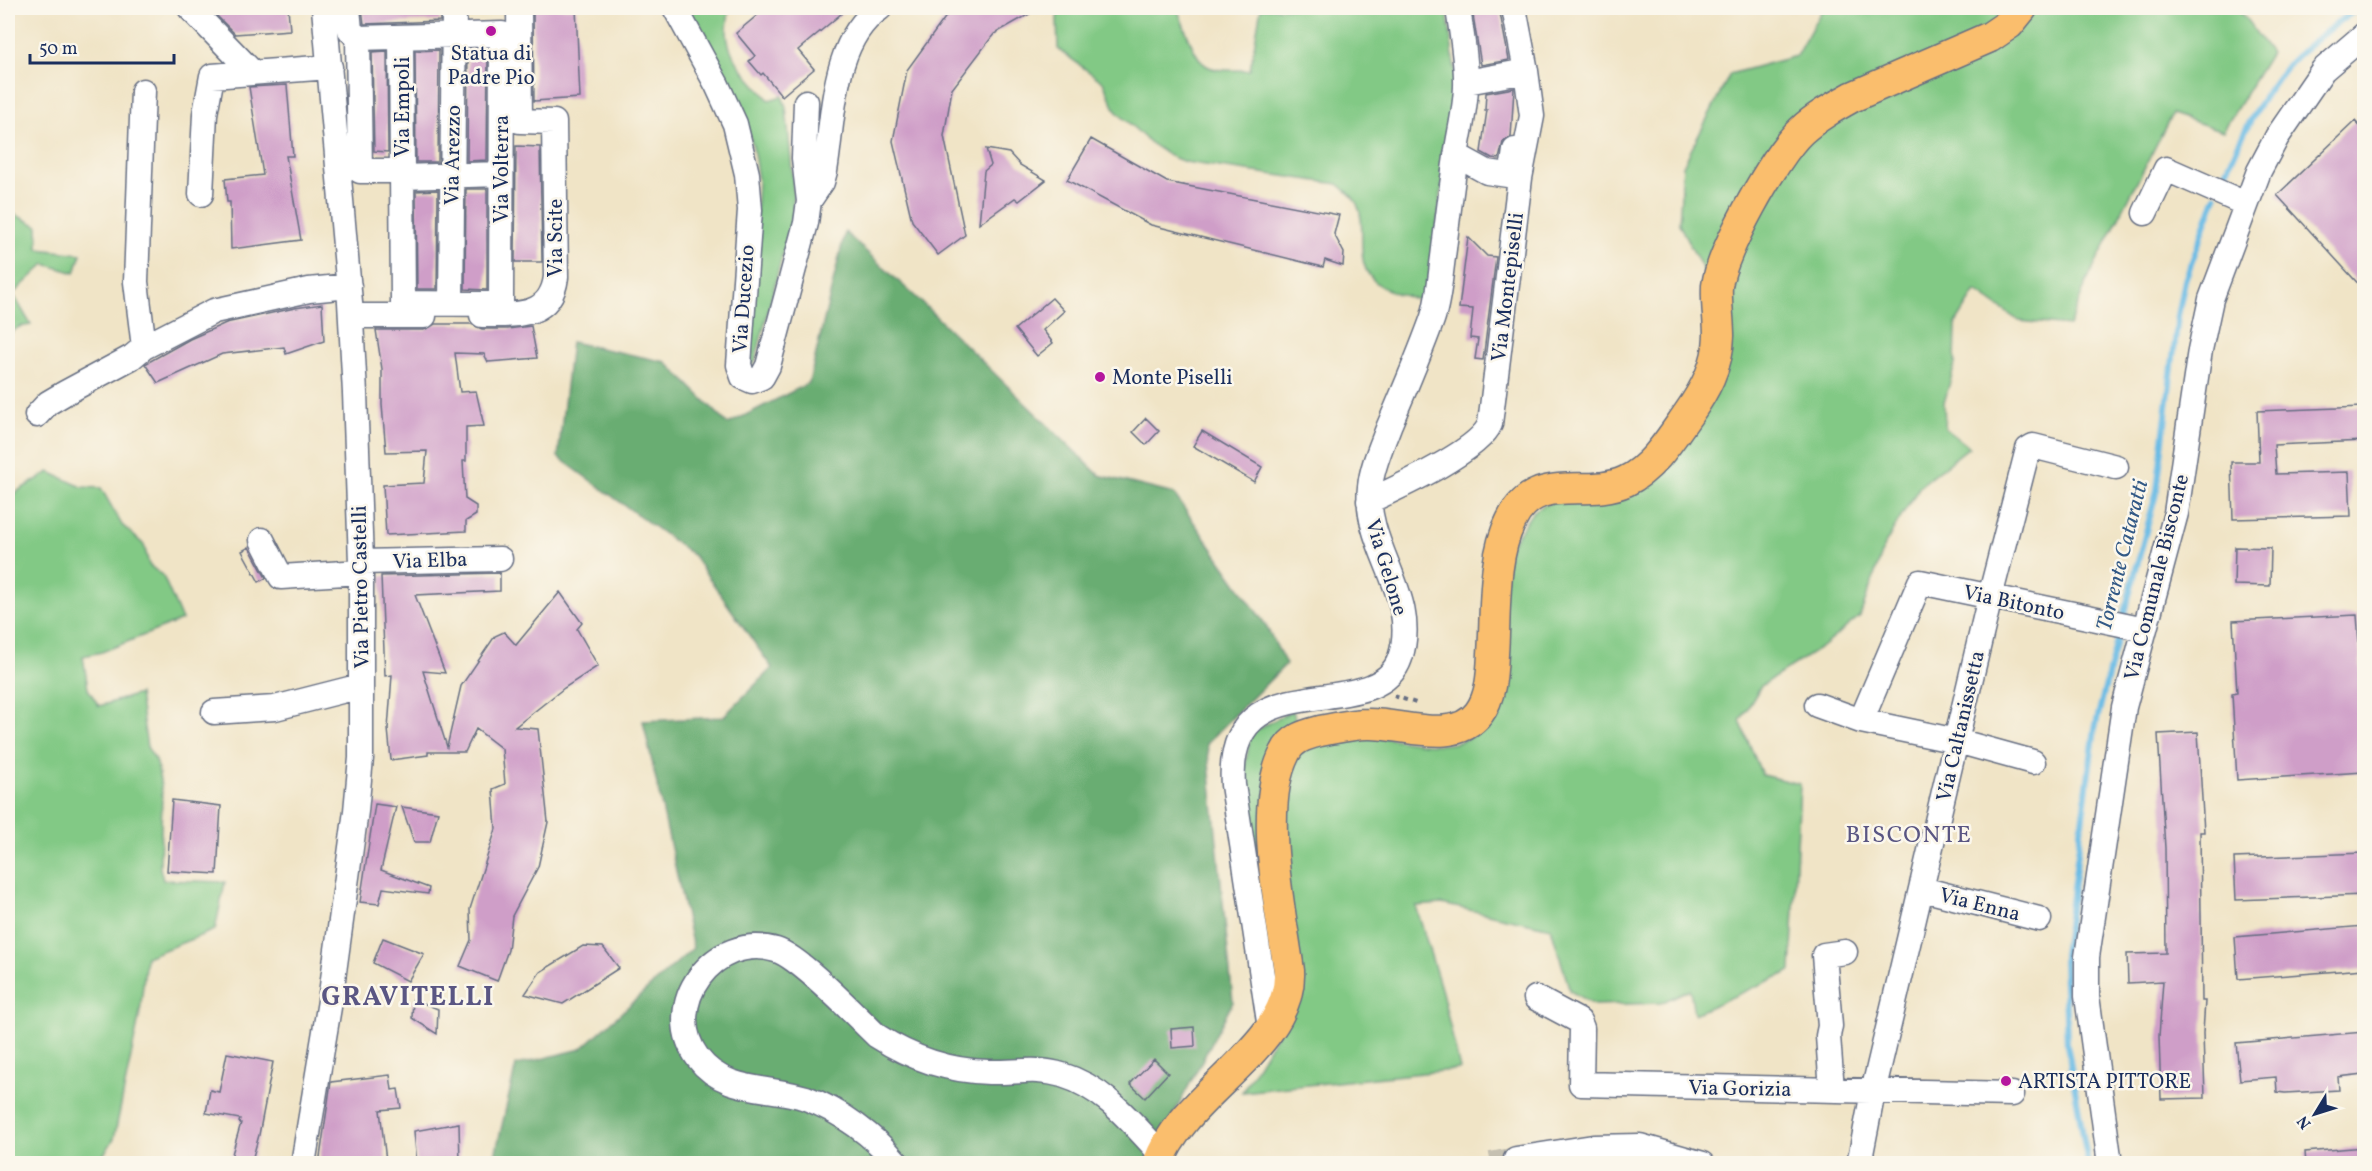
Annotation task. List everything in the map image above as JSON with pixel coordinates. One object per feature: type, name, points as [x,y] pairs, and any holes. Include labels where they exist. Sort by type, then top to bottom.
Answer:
[{"type":"main road","points":[[1160,1159],[1179,1126],[1252,1050],[1285,1005],[1290,985],[1271,819],[1278,772],[1288,747],[1301,737],[1335,728],[1379,724],[1448,731],[1457,729],[1474,719],[1480,712],[1489,691],[1500,555],[1511,519],[1527,500],[1548,489],[1609,487],[1636,476],[1663,448],[1687,416],[1713,370],[1719,338],[1717,298],[1720,272],[1775,161],[1800,132],[1833,108],[1852,97],[1990,37],[2009,24],[2022,8]]},
{"type":"street","points":[[190,8],[253,73]]},
{"type":"street","name":"Via Pietro Castelli","points":[[303,1164],[330,1001],[361,758],[361,567],[351,316],[324,8]]},
{"type":"street","points":[[348,8],[350,30],[358,38],[360,171],[452,176],[501,174]]},
{"type":"street","name":"Via Arezzo","points":[[451,303],[454,8]]},
{"type":"street","name":"Via Scite","points":[[351,316],[516,315],[536,309],[550,298],[556,278],[554,122],[520,121],[519,8]]},
{"type":"street","name":"Via Ducezio","points":[[675,8],[731,114],[747,174],[750,210],[739,365],[740,371],[747,379],[756,380],[762,377],[768,366],[806,223],[809,201],[804,169],[806,102]]},
{"type":"street","points":[[809,201],[822,182],[825,171],[839,77],[847,49],[857,29],[880,8]]},
{"type":"street","name":"Via Gelone","points":[[1270,1028],[1233,785],[1233,756],[1243,732],[1252,721],[1274,707],[1308,698],[1364,690],[1376,685],[1396,669],[1405,642],[1403,608],[1371,522],[1370,485],[1378,455],[1437,306],[1467,82],[1458,8]]},
{"type":"street","name":"Via Montepiselli","points":[[1369,501],[1418,478],[1482,438],[1490,423],[1520,178],[1532,116],[1527,71],[1514,8]]},
{"type":"street","name":"Via Volterra","points":[[451,303],[501,304],[502,34],[454,35]]},
{"type":"street","points":[[358,38],[454,35]]},
{"type":"street","name":"Via Comunale Bisconte","points":[[2110,1164],[2088,1009],[2085,969],[2119,734],[2129,626],[2176,513],[2206,318],[2238,201],[2323,70],[2364,35]]},
{"type":"street","name":"Via Empoli","points":[[401,37],[403,303],[451,303]]},
{"type":"street","points":[[201,194],[205,114],[212,76],[330,67]]},
{"type":"street","points":[[1467,82],[1527,71]]},
{"type":"street","points":[[143,91],[136,282],[144,347]]},
{"type":"street","points":[[1456,155],[1487,172],[1508,175],[1512,172],[1521,108],[1531,103]]},
{"type":"street","points":[[2145,213],[2166,169],[2238,201]]},
{"type":"street","points":[[37,415],[48,403],[132,357],[144,347],[214,311],[309,290],[349,286]]},
{"type":"street","name":"Via Caltanissetta","points":[[1859,1164],[1873,1092],[1990,597],[2028,449],[2033,446],[2116,467]]},
{"type":"street","name":"Via Elba","points":[[262,540],[281,578],[361,567],[500,559]]},
{"type":"street","name":"Via Bitonto","points":[[1861,721],[1920,582],[2129,626]]},
{"type":"street","points":[[214,712],[275,708],[361,686]]},
{"type":"street","points":[[1817,705],[1861,721],[1957,741],[2033,762]]},
{"type":"street","name":"Via Enna","points":[[1922,889],[2039,919]]},
{"type":"street","points":[[898,1164],[873,1137],[833,1112],[807,1099],[737,1085],[721,1079],[706,1068],[696,1055],[685,1019],[687,1003],[694,983],[705,970],[717,959],[746,948],[777,950],[803,967],[877,1036],[906,1053],[946,1067],[991,1072],[1018,1069],[1042,1071],[1062,1075],[1086,1085],[1111,1102],[1160,1159]]},
{"type":"street","points":[[1832,1090],[1824,955],[1845,952]]},
{"type":"street","name":"Via Gorizia","points":[[1536,998],[1579,1021],[1582,1028],[1581,1084],[2012,1094]]},
{"type":"street","points":[[1516,1159],[1593,1147],[1640,1146],[1703,1164]]},
{"type":"green space","points":[[687,8],[729,8],[728,42],[736,60],[769,100],[782,96],[786,107],[793,181],[793,213],[755,362],[751,365],[748,361],[758,180],[753,147],[746,124]]},
{"type":"green space","points":[[1060,8],[1177,8],[1193,48],[1202,62],[1211,68],[1222,70],[1250,70],[1261,8],[1447,8],[1456,80],[1427,302],[1389,290],[1370,276],[1363,257],[1362,225],[1357,204],[1351,195],[1338,184],[1185,162],[1170,156],[1149,142],[1116,111],[1103,82],[1058,49],[1057,18]]},
{"type":"green space","points":[[1823,8],[2238,8],[2271,53],[2223,131],[2172,114],[2090,274],[2069,326],[2019,321],[1976,291],[1956,323],[1955,364],[1944,403],[1945,428],[1969,447],[1920,486],[1886,542],[1860,616],[1822,647],[1761,686],[1740,721],[1762,775],[1800,784],[1791,971],[1694,1014],[1690,989],[1661,1003],[1594,1005],[1570,991],[1551,928],[1442,904],[1416,906],[1442,992],[1460,1069],[1242,1092],[1283,1024],[1281,852],[1290,756],[1330,740],[1352,735],[1427,744],[1462,741],[1478,733],[1492,718],[1509,548],[1533,511],[1688,434],[1713,289],[1679,224],[1683,166],[1730,74],[1796,56]]},
{"type":"green space","points":[[8,211],[38,226],[38,249],[81,254],[75,273],[45,264],[13,294],[31,325],[19,327],[8,335]]},
{"type":"green space","points":[[845,232],[919,300],[1099,475],[1174,494],[1265,624],[1286,664],[1207,743],[1233,1002],[1148,1163],[493,1164],[516,1065],[581,1049],[693,948],[643,721],[723,717],[772,668],[693,555],[558,457],[571,342],[666,362],[728,424],[809,383]]},
{"type":"green space","points":[[49,472],[82,487],[101,488],[122,525],[144,545],[149,565],[163,576],[182,620],[102,652],[83,656],[88,689],[99,706],[139,694],[147,747],[157,763],[162,793],[160,868],[163,880],[225,882],[215,930],[146,957],[140,1013],[114,1139],[98,1163],[8,1163],[8,497]]},
{"type":"green space","points":[[1293,710],[1297,727],[1286,733],[1274,1003],[1242,784],[1251,733]]},
{"type":"building","points":[[209,8],[288,8],[290,30],[235,34]]},
{"type":"building","points":[[362,8],[440,8],[440,21],[364,24]]},
{"type":"building","points":[[533,8],[576,8],[580,98],[534,101]]},
{"type":"building","points":[[766,8],[848,8],[798,50],[814,69],[782,96],[763,73],[761,75],[749,61],[755,56],[736,33]]},
{"type":"building","points":[[952,8],[1040,8],[994,34],[952,89],[944,136],[965,235],[938,255],[912,221],[893,141],[907,70]]},
{"type":"building","points":[[1472,8],[1499,8],[1509,60],[1481,65]]},
{"type":"building","points":[[468,49],[488,49],[487,160],[467,161]]},
{"type":"building","points":[[439,50],[438,162],[416,162],[415,51]]},
{"type":"building","points":[[387,51],[388,152],[374,151],[372,52]]},
{"type":"building","points":[[287,85],[293,156],[286,156],[301,240],[231,249],[230,202],[227,202],[225,179],[263,175],[249,87]]},
{"type":"building","points":[[1514,88],[1511,137],[1503,142],[1499,159],[1492,158],[1481,152],[1487,110],[1485,110],[1486,93]]},
{"type":"building","points":[[2355,121],[2364,131],[2364,290],[2277,195]]},
{"type":"building","points":[[1091,139],[1167,182],[1339,215],[1334,234],[1344,253],[1343,266],[1325,260],[1323,267],[1151,225],[1067,180]]},
{"type":"building","points":[[516,146],[540,147],[542,262],[515,262]]},
{"type":"building","points":[[986,149],[1009,153],[1020,165],[1046,180],[1019,201],[1015,198],[979,224],[984,171],[991,165]]},
{"type":"building","points":[[466,189],[487,189],[487,290],[465,289]]},
{"type":"building","points":[[438,190],[437,289],[417,289],[416,191]]},
{"type":"building","points":[[1468,237],[1487,256],[1496,257],[1483,360],[1475,359],[1478,339],[1470,338],[1473,309],[1459,308]]},
{"type":"building","points":[[1052,298],[1064,311],[1043,330],[1053,343],[1037,356],[1015,329]]},
{"type":"building","points":[[322,304],[324,341],[286,354],[284,347],[222,354],[158,383],[145,364],[190,339],[226,323]]},
{"type":"building","points":[[435,324],[471,324],[482,329],[531,326],[537,358],[488,362],[484,354],[455,353],[460,392],[476,391],[484,426],[466,427],[466,461],[463,461],[465,499],[476,506],[476,515],[466,521],[466,531],[386,535],[383,485],[424,483],[427,451],[386,452],[382,369],[376,330],[424,330]]},
{"type":"building","points":[[2364,407],[2364,441],[2274,445],[2276,474],[2349,472],[2351,516],[2233,519],[2231,462],[2259,462],[2257,411]]},
{"type":"building","points":[[1146,418],[1159,431],[1146,445],[1133,432]]},
{"type":"building","points":[[1202,431],[1262,467],[1254,482],[1193,446]]},
{"type":"building","points":[[249,547],[266,578],[259,582],[242,551]]},
{"type":"building","points":[[2235,547],[2271,548],[2270,586],[2234,585]]},
{"type":"building","points":[[500,573],[500,591],[415,595],[445,673],[423,671],[447,747],[461,686],[495,636],[504,632],[516,645],[560,592],[582,623],[577,629],[598,666],[564,688],[515,727],[538,729],[548,822],[538,867],[512,916],[508,950],[497,981],[460,966],[471,940],[470,909],[496,829],[493,789],[505,784],[502,749],[476,729],[465,752],[428,752],[428,755],[391,760],[388,729],[392,675],[385,676],[381,576]]},
{"type":"building","points":[[2357,615],[2362,685],[2364,685],[2364,772],[2237,780],[2232,694],[2237,693],[2233,621]]},
{"type":"building","points":[[2198,732],[2204,832],[2200,832],[2202,1001],[2205,1001],[2203,1033],[2205,1098],[2161,1099],[2159,1036],[2163,981],[2128,983],[2127,954],[2166,953],[2165,848],[2158,734]]},
{"type":"building","points":[[172,800],[221,806],[217,874],[167,871]]},
{"type":"building","points":[[375,804],[396,807],[381,870],[429,888],[428,894],[383,888],[379,904],[360,902]]},
{"type":"building","points":[[402,807],[438,812],[430,842],[414,842]]},
{"type":"building","points":[[2364,853],[2364,895],[2236,900],[2234,858]]},
{"type":"building","points":[[2364,926],[2364,969],[2238,979],[2235,937]]},
{"type":"building","points":[[383,938],[424,954],[408,981],[373,963]]},
{"type":"building","points":[[583,946],[603,947],[619,968],[563,1004],[525,994],[540,972]]},
{"type":"building","points":[[413,999],[438,1009],[437,1034],[412,1018]]},
{"type":"building","points":[[1194,1027],[1195,1046],[1172,1048],[1171,1029]]},
{"type":"building","points":[[2364,1032],[2364,1074],[2338,1077],[2339,1090],[2285,1093],[2277,1092],[2276,1077],[2240,1080],[2236,1043]]},
{"type":"building","points":[[227,1053],[273,1062],[251,1164],[230,1161],[241,1123],[240,1119],[206,1113],[210,1090],[219,1092]]},
{"type":"building","points":[[1154,1059],[1168,1073],[1145,1098],[1130,1084]]},
{"type":"building","points":[[390,1075],[392,1090],[398,1089],[401,1108],[380,1110],[386,1161],[319,1164],[331,1082]]},
{"type":"building","points":[[459,1123],[460,1164],[417,1164],[414,1131]]},
{"type":"building","points":[[2364,1147],[2364,1164],[2306,1164],[2305,1152]]},
{"type":"waterway","name":"Torrente Cataratti","points":[[2220,187],[2249,124],[2276,80],[2303,50],[2358,8]]},
{"type":"waterway","name":"Torrente Cataratti","points":[[2123,618],[2157,490],[2178,316],[2185,280],[2216,196]]},
{"type":"waterway","name":"Torrente Cataratti","points":[[2088,1164],[2067,1044],[2064,955],[2095,728],[2120,628]]},
{"type":"tunnel","points":[[1491,1164],[1516,1159]]},
{"type":"place","name":"Statua di Padre Pio","points":[[491,31]]},
{"type":"place","name":"Monte Piselli","points":[[1100,377]]},
{"type":"place","name":"ARTISTA PITTORE","points":[[2006,1081]]},
{"type":"district","name":"BISCONTE","points":[[1909,834]]},
{"type":"district","name":"GRAVITELLI","points":[[408,996]]}]
